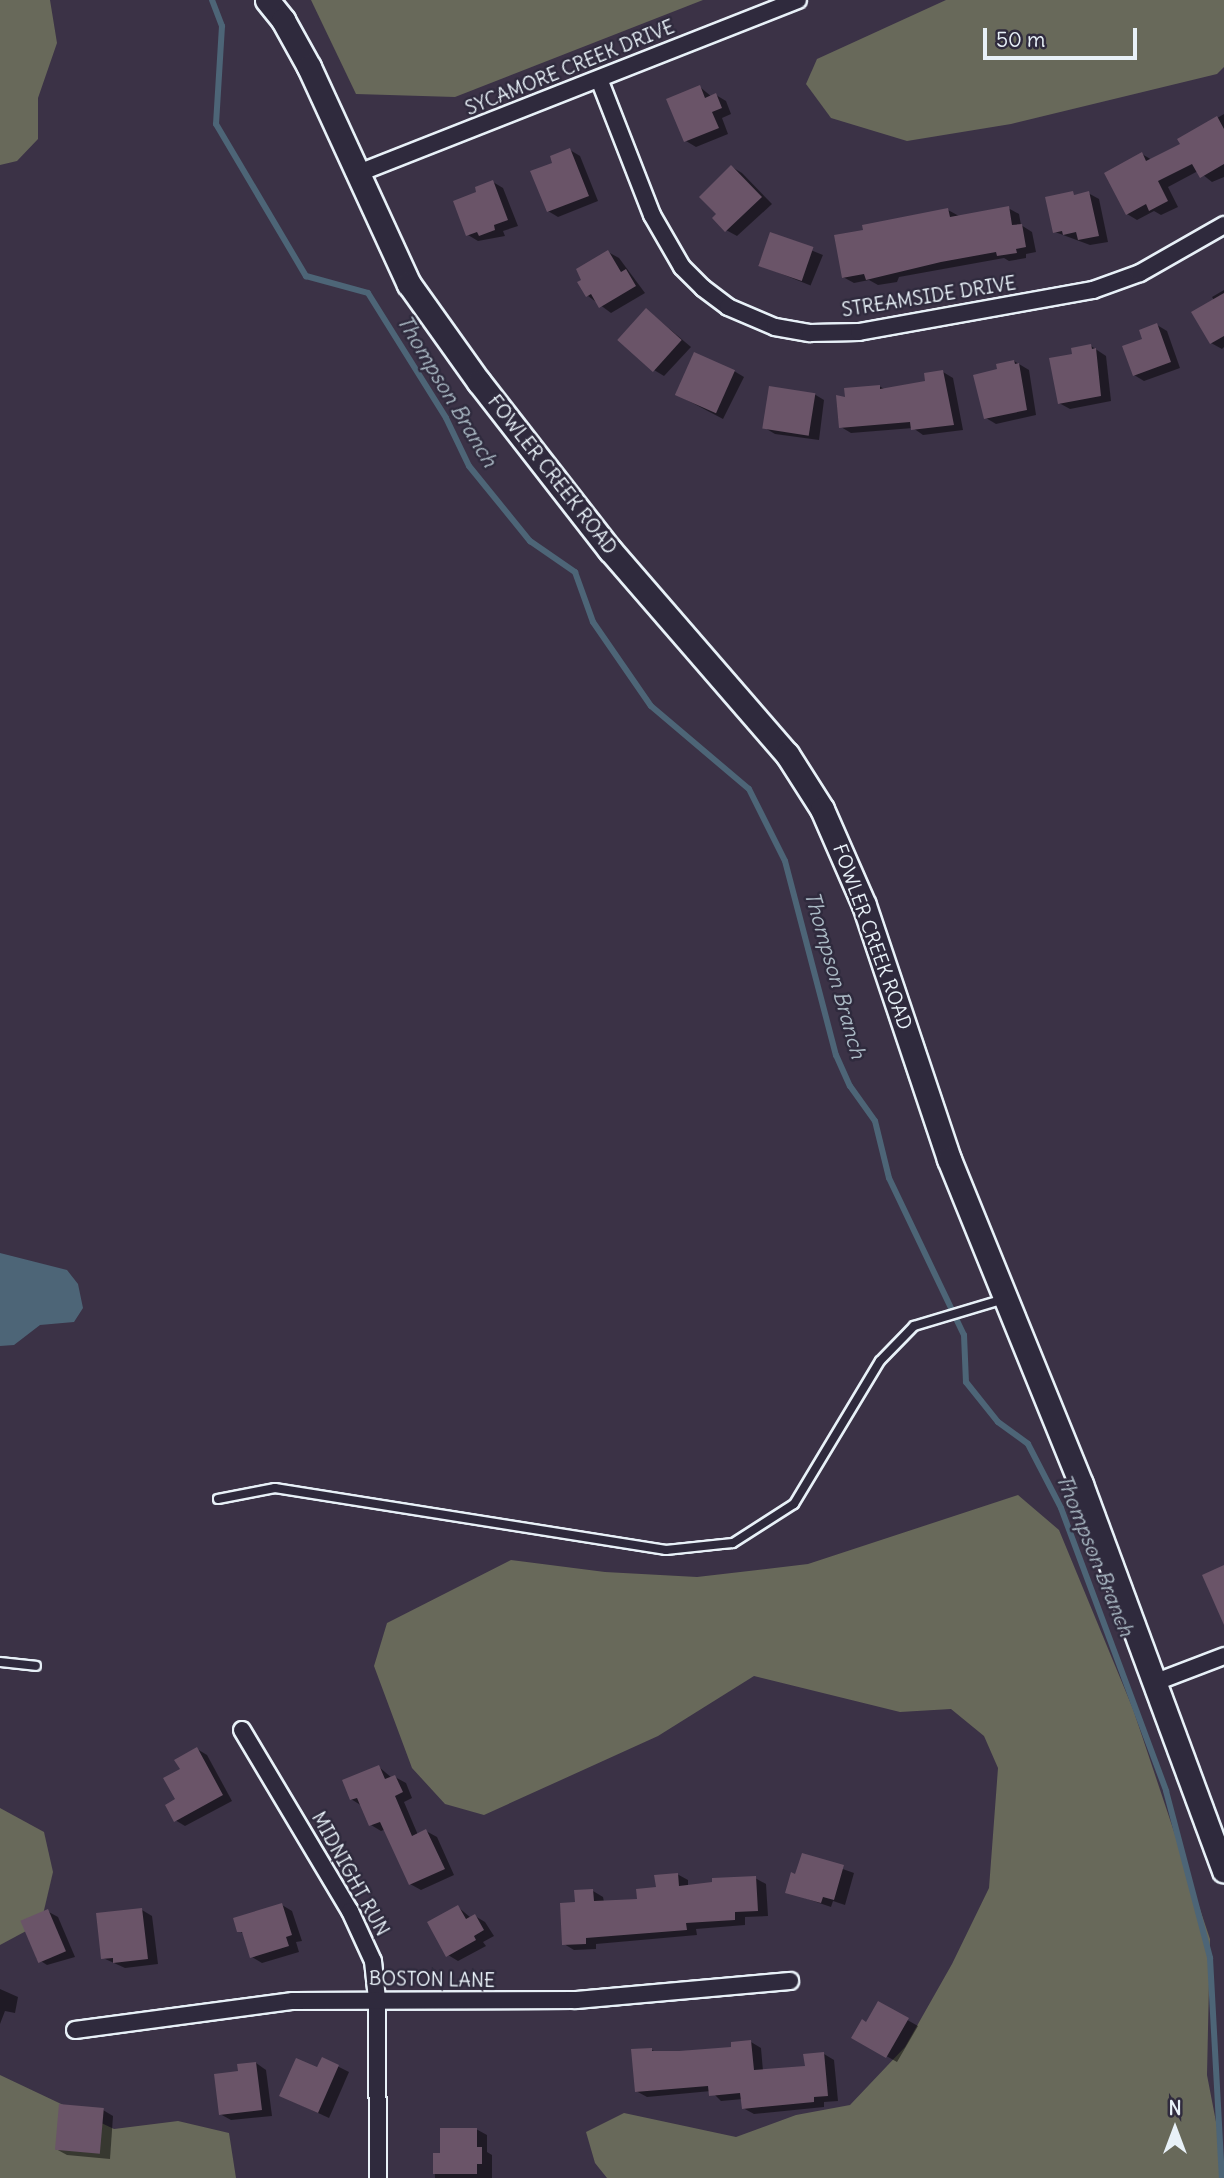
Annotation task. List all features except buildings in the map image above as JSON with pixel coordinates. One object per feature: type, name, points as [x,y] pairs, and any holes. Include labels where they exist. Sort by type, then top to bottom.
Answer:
[{"type":"main road","name":"FOWLER CREEK ROAD","points":[[268,0],[283,20],[309,67],[409,284],[479,382],[636,582],[787,754],[822,808],[864,905],[949,1159],[1081,1484],[1224,1870]]},
{"type":"street","name":"SYCAMORE CREEK DRIVE","points":[[356,174],[798,0]]},
{"type":"street","name":"STREAMSIDE DRIVE","points":[[599,79],[652,215],[682,267],[702,288],[728,307],[775,327],[810,333],[859,332],[1093,290],[1140,274],[1224,225]]},
{"type":"street","points":[[1156,1682],[1224,1656]]},
{"type":"street","name":"MIDNIGHT RUN","points":[[242,1730],[366,1940],[373,1961],[377,2000],[378,2178]]},
{"type":"street","name":"BOSTON LANE","points":[[75,2030],[293,2001],[576,2000],[790,1981]]},
{"type":"lane","points":[[218,1499],[275,1488],[666,1550],[733,1543],[794,1504],[880,1361],[915,1326],[1004,1299]]},
{"type":"lane","points":[[0,1662],[36,1666]]},
{"type":"green space","points":[[0,0],[50,0],[57,43],[38,98],[38,139],[17,161],[0,165]]},
{"type":"green space","points":[[311,0],[703,0],[455,97],[356,94]]},
{"type":"green space","points":[[946,0],[1224,0],[1224,67],[1217,74],[1011,124],[907,141],[831,118],[806,84],[817,59]]},
{"type":"green space","points":[[1018,1495],[1059,1530],[1133,1709],[1210,1939],[1207,2075],[1222,2153],[1222,2178],[607,2178],[595,2163],[586,2132],[624,2113],[736,2137],[796,2115],[850,2105],[905,2047],[952,1964],[989,1888],[998,1768],[984,1736],[951,1709],[900,1712],[754,1676],[658,1736],[484,1815],[445,1804],[412,1768],[374,1666],[387,1623],[511,1560],[605,1572],[697,1577],[808,1564]]},
{"type":"green space","points":[[0,1808],[44,1832],[53,1872],[41,1923],[0,1945]]},
{"type":"green space","points":[[0,2075],[114,2129],[178,2121],[229,2133],[236,2178],[0,2178]]},
{"type":"water","points":[[0,1253],[67,1270],[78,1284],[83,1308],[74,1322],[40,1325],[14,1345],[0,1346]]},
{"type":"waterway","name":"Thompson Branch","points":[[212,0],[222,26],[216,124],[306,276],[368,293],[446,418],[469,466],[530,541],[575,572],[593,622],[651,706],[749,789],[785,861],[836,1055],[850,1086],[875,1121],[889,1178],[964,1335],[966,1382],[998,1422],[1028,1444],[1061,1508],[1166,1791],[1210,1958],[1222,2178]]}]
